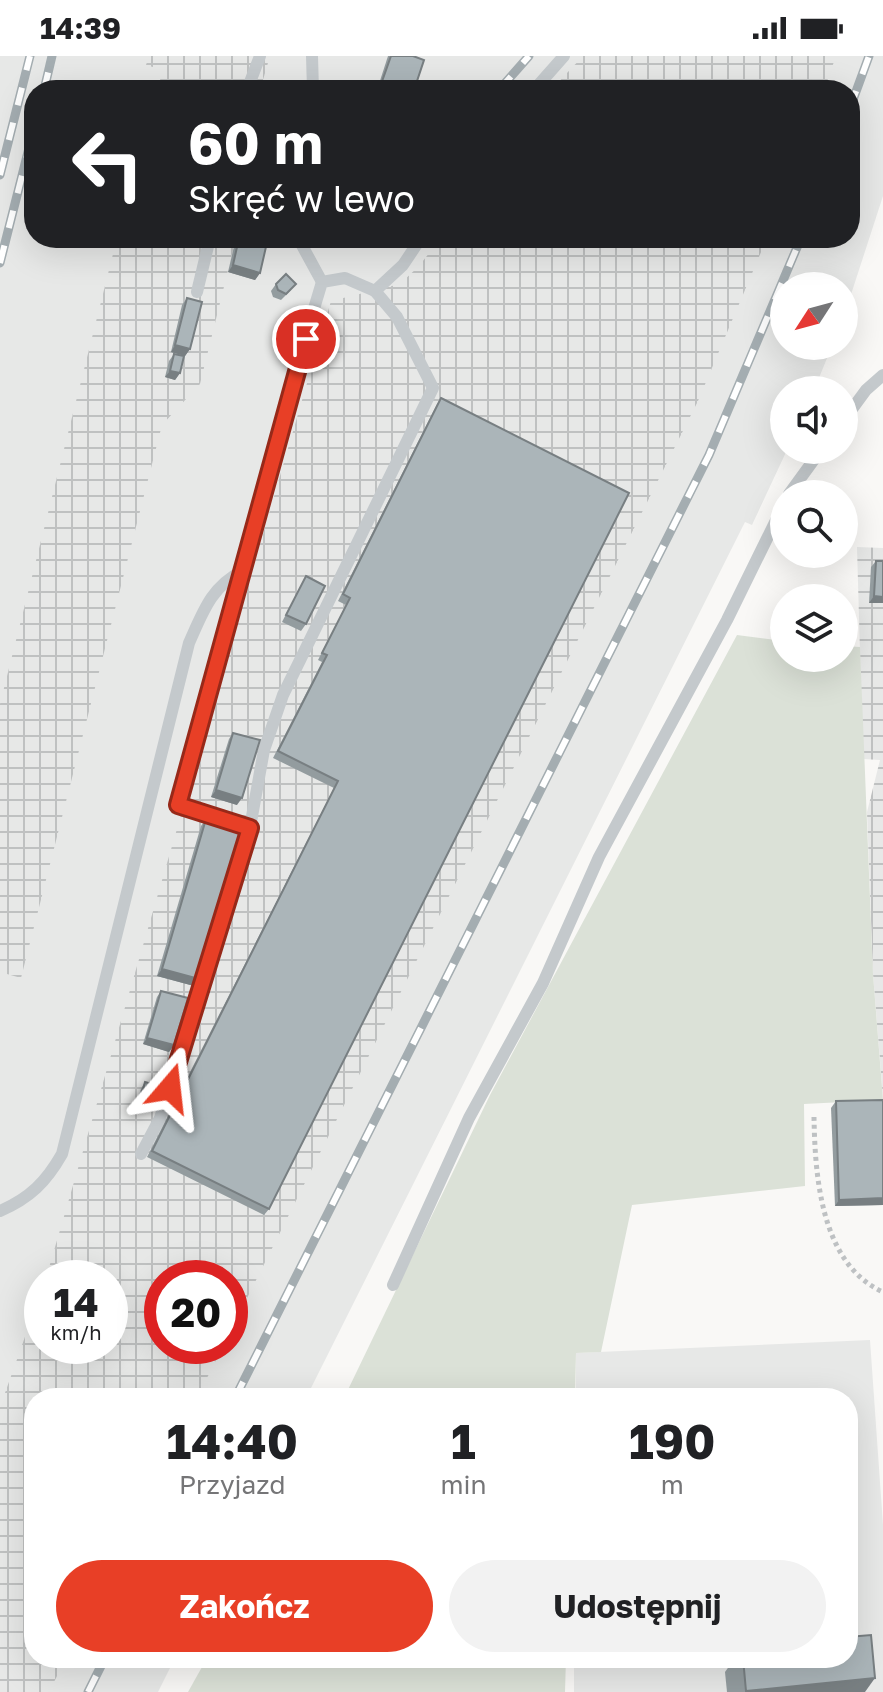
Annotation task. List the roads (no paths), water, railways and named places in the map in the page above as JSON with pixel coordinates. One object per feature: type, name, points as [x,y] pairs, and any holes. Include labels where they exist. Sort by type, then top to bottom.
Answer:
[{"type":"lane","points":[[251,80],[260,56]]},
{"type":"lane","points":[[312,56],[313,80]]},
{"type":"lane","points":[[543,80],[564,56]]},
{"type":"lane","points":[[197,292],[208,248]]},
{"type":"lane","points":[[250,828],[178,805],[322,282],[303,248]]},
{"type":"lane","points":[[375,291],[403,265],[414,248]]},
{"type":"lane","points":[[141,1154],[160,1118],[250,828],[264,750],[283,695],[433,388],[397,317],[375,291],[345,278],[322,282]]},
{"type":"lane","points":[[858,401],[883,375]]},
{"type":"lane","points":[[393,1285],[469,1118],[543,983],[599,857],[727,620],[770,532]]},
{"type":"lane","points":[[0,1211],[25,1200],[49,1177],[62,1154],[189,643],[211,594],[224,580],[242,571]]},
{"type":"railway","points":[[0,175],[30,56]]},
{"type":"railway","points":[[46,80],[52,56]]},
{"type":"railway","points":[[508,80],[529,56]]},
{"type":"railway","points":[[860,81],[869,56]]},
{"type":"railway","points":[[0,263],[24,168]]},
{"type":"railway","points":[[240,1388],[709,455],[797,248]]},
{"type":"railway","points":[[88,1692],[100,1668]]}]
